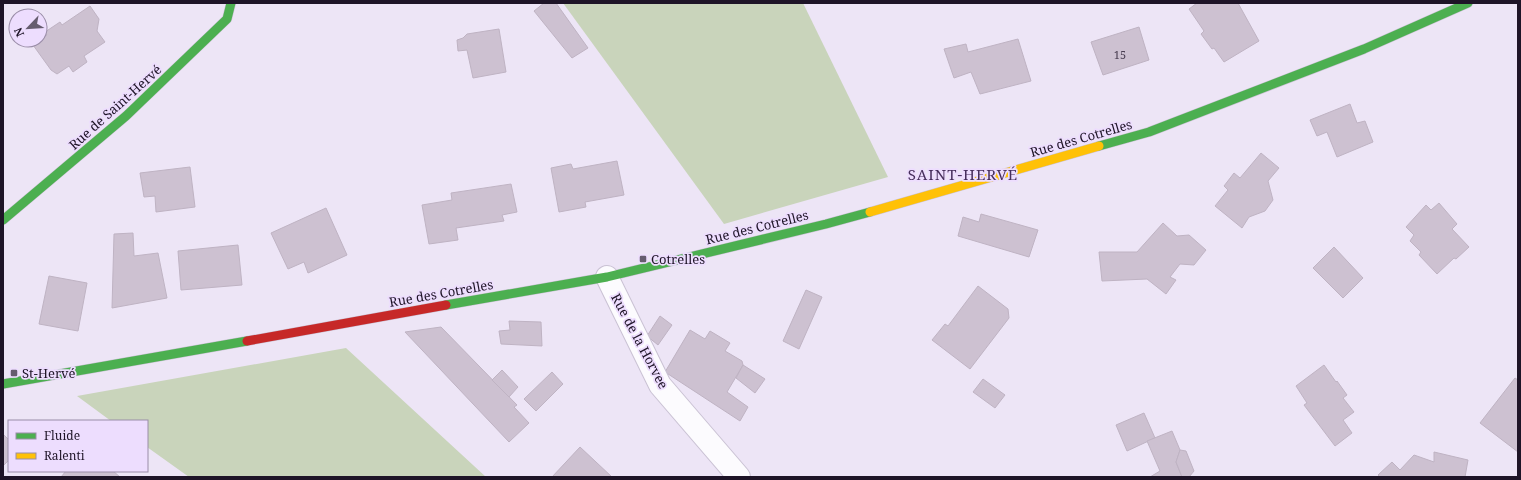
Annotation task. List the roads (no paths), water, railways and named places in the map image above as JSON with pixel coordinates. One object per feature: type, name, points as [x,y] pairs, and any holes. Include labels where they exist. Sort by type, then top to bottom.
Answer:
[{"type":"street","name":"Rue de Saint-Hervé","points":[[3,220],[126,116],[227,19],[231,3]]},
{"type":"street","name":"Rue des Cotrelles","points":[[3,384],[607,277],[826,224],[1150,132],[1364,49],[1456,5]]},
{"type":"street","name":"Rue de la Horvee","points":[[607,277],[660,385],[739,477]]},
{"type":"place","name":"Cotrelles","points":[[643,259]]},
{"type":"place","name":"St-Hervé","points":[[14,373]]},
{"type":"district","name":"SAINT-HERVÉ","points":[[963,174]]}]
